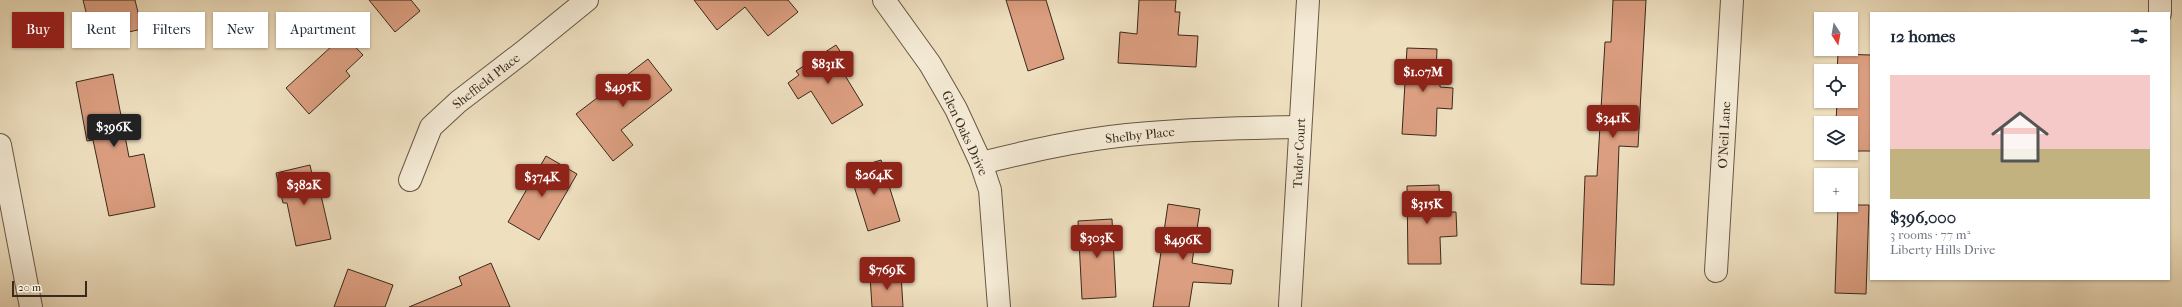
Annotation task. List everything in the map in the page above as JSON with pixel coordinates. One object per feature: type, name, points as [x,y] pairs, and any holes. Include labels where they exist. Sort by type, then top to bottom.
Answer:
[{"type":"street","name":"Sheffield Place","points":[[410,180],[431,127],[458,102],[524,52],[587,0]]},
{"type":"street","name":"Glen Oaks Drive","points":[[884,0],[930,64],[956,109],[981,163],[990,190],[999,307]]},
{"type":"street","name":"Tudor Court","points":[[1290,305],[1308,0]]},
{"type":"street","name":"O'Neil Lane","points":[[1716,271],[1732,0]]},
{"type":"street","points":[[2160,0],[2160,12]]},
{"type":"street","name":"Shelby Place","points":[[981,163],[1058,145],[1127,135],[1200,129],[1300,127]]},
{"type":"street","points":[[0,146],[31,307]]},
{"type":"building","points":[[83,0],[135,0],[138,12],[138,30],[130,32],[130,12],[86,12]]},
{"type":"building","points":[[369,0],[411,0],[420,11],[395,32]]},
{"type":"building","points":[[694,0],[788,0],[798,12],[768,36],[745,7],[717,30]]},
{"type":"building","points":[[1006,0],[1046,0],[1064,59],[1028,71]]},
{"type":"building","points":[[1139,0],[1176,0],[1175,12],[1180,12],[1178,35],[1198,36],[1196,67],[1118,63],[1120,32],[1137,34]]},
{"type":"building","points":[[1613,0],[1646,0],[1638,147],[1619,146],[1614,285],[1581,284],[1585,176],[1597,176],[1605,42],[1611,42]]},
{"type":"building","points":[[836,45],[849,65],[841,69],[863,105],[832,124],[811,91],[798,99],[788,83],[799,75],[796,71]]},
{"type":"building","points":[[330,48],[356,48],[363,55],[346,71],[350,76],[309,114],[286,88]]},
{"type":"building","points":[[1407,48],[1437,49],[1436,74],[1440,75],[1440,87],[1453,88],[1452,109],[1437,108],[1436,136],[1402,134]]},
{"type":"building","points":[[1870,55],[1870,151],[1858,151],[1858,116],[1836,116],[1837,108],[1858,108],[1858,64],[1837,64],[1838,56]]},
{"type":"building","points":[[648,59],[672,90],[621,130],[633,145],[613,161],[576,114]]},
{"type":"building","points":[[113,74],[129,157],[144,154],[155,207],[109,216],[93,140],[87,141],[76,82]]},
{"type":"building","points":[[546,156],[577,174],[539,240],[508,222]]},
{"type":"building","points":[[881,160],[900,221],[868,231],[849,170]]},
{"type":"building","points":[[310,165],[316,192],[320,191],[331,239],[296,246],[287,203],[283,203],[276,173]]},
{"type":"building","points":[[1439,185],[1440,212],[1456,212],[1457,236],[1440,237],[1441,264],[1408,264],[1407,186]]},
{"type":"building","points":[[1168,204],[1200,209],[1192,263],[1233,270],[1231,284],[1193,282],[1189,307],[1153,307]]},
{"type":"building","points":[[1858,205],[1869,205],[1866,294],[1835,293],[1838,212],[1858,212]]},
{"type":"building","points":[[1112,219],[1116,297],[1082,299],[1078,221]]},
{"type":"building","points":[[491,263],[510,307],[409,307],[462,285],[459,277]]},
{"type":"building","points":[[348,269],[393,285],[385,307],[334,307]]},
{"type":"building","points":[[901,274],[903,307],[872,307],[870,276]]}]
